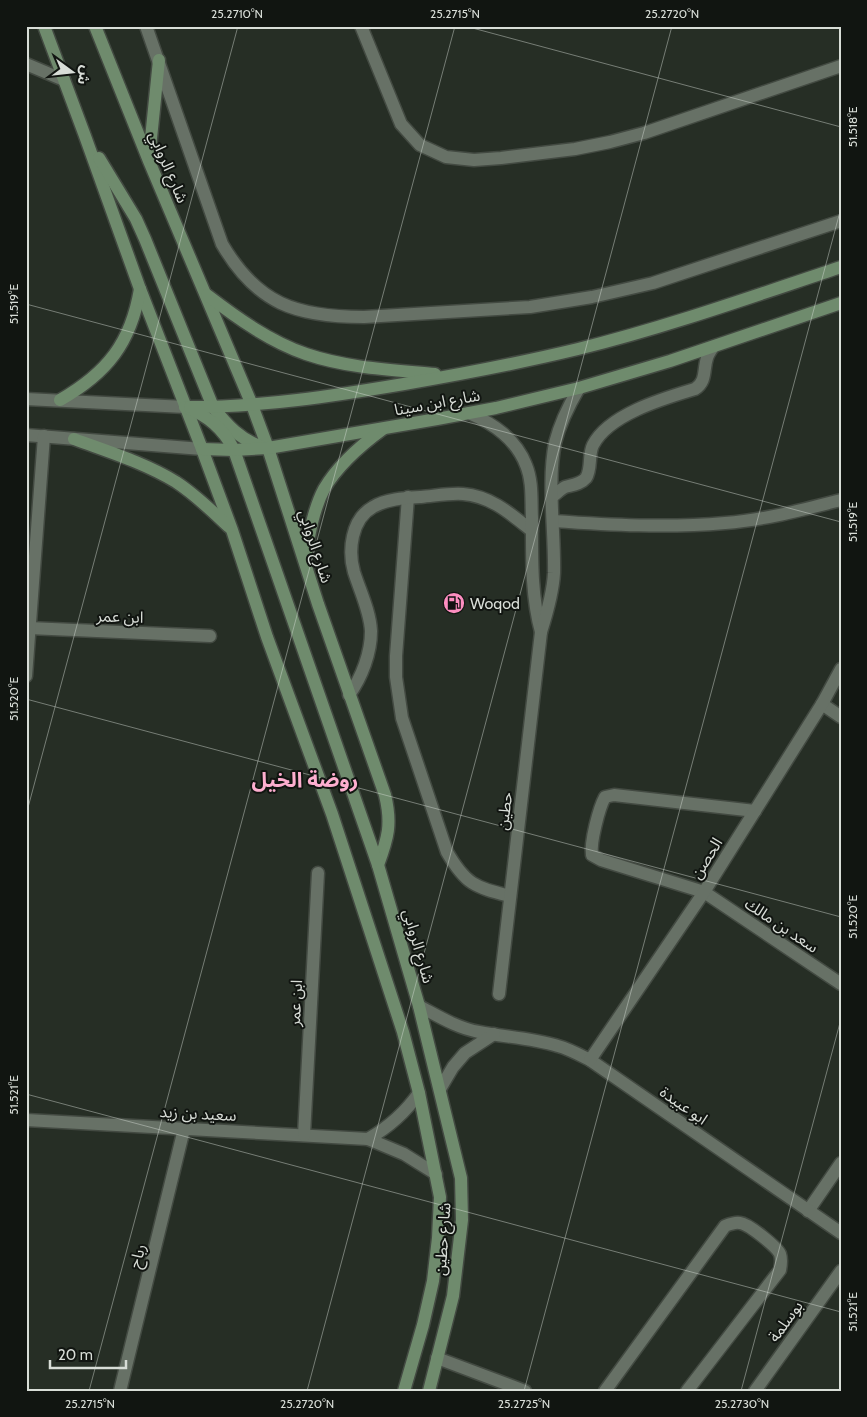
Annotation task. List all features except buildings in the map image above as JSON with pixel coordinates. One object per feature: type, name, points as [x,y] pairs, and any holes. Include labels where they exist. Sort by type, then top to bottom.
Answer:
[{"type":"street","points":[[44,26],[140,289],[232,530],[267,637],[332,814],[403,1032],[419,1093],[436,1174]]},
{"type":"street","name":"شارع الروابي","points":[[95,26],[268,448],[349,695],[385,795],[390,814],[389,827],[378,865],[419,1006],[440,1089]]},
{"type":"street","name":"شارع الروابي","points":[[146,26],[222,244],[233,263],[248,281],[266,295],[286,306],[311,314],[337,317],[364,317],[530,307],[561,303],[653,283],[841,221]]},
{"type":"street","points":[[361,26],[401,124],[420,145],[446,157],[474,160],[501,158],[610,142],[644,133],[841,66]]},
{"type":"street","points":[[149,161],[159,60]]},
{"type":"street","points":[[26,64],[64,80]]},
{"type":"street","points":[[85,136],[136,219],[146,239],[213,407],[236,434],[268,448]]},
{"type":"street","name":"شارع ابن سينا","points":[[26,399],[213,407],[252,406],[318,398],[450,376],[568,351],[690,317],[841,267]]},
{"type":"street","points":[[60,400],[94,378],[120,346],[130,328],[137,309],[140,289]]},
{"type":"street","points":[[205,293],[233,315],[268,337],[306,354],[344,364],[450,376]]},
{"type":"street","name":"شارع ابن سينا","points":[[26,435],[202,449],[268,448],[469,413],[579,388],[670,361],[841,303]]},
{"type":"street","points":[[552,496],[563,488],[582,482],[586,478],[594,443],[610,426],[621,418],[649,404],[699,386],[704,377],[706,359],[713,347]]},
{"type":"street","name":"حطين","points":[[499,994],[541,632],[547,613],[554,574],[552,464],[555,444],[566,411],[579,388]]},
{"type":"street","points":[[185,406],[206,416],[215,423],[229,440],[234,450],[378,865]]},
{"type":"street","name":"حطين","points":[[469,413],[488,421],[504,433],[517,448],[526,466],[531,485],[533,594],[541,632]]},
{"type":"street","points":[[305,561],[309,534],[324,489],[344,462],[363,444],[385,428]]},
{"type":"street","points":[[26,676],[44,436]]},
{"type":"street","points":[[74,439],[144,465],[177,482],[206,504],[232,530]]},
{"type":"street","points":[[349,695],[367,657],[371,630],[368,614],[353,570],[350,551],[353,534],[360,519],[372,508],[408,497],[461,494],[475,496],[502,507],[532,531]]},
{"type":"street","points":[[408,497],[396,656],[396,677],[402,718],[447,852],[458,871],[473,884],[510,896]]},
{"type":"street","points":[[553,521],[640,526],[726,523],[774,516],[841,500]]},
{"type":"street","name":"ابن عمر","points":[[29,628],[210,636]]},
{"type":"street","name":"الحصن","points":[[590,1060],[704,892],[822,704],[841,669]]},
{"type":"street","points":[[822,704],[841,717]]},
{"type":"street","name":"سعد بن مالك","points":[[755,810],[614,795],[605,796],[592,846],[592,855],[601,860],[704,892],[841,984]]},
{"type":"street","name":"ابن عمر","points":[[304,1135],[318,873]]},
{"type":"street","name":"ابو عبيدة","points":[[419,1006],[442,1019],[460,1026],[479,1032],[558,1046],[590,1060],[841,1233]]},
{"type":"street","points":[[440,1089],[453,1067],[465,1053],[494,1034]]},
{"type":"street","name":"شارع حطين","points":[[429,1391],[453,1296],[462,1220],[461,1178],[440,1089]]},
{"type":"street","points":[[368,1139],[397,1120],[419,1093]]},
{"type":"street","name":"سعيد بن زيد","points":[[26,1120],[368,1139],[404,1154],[436,1174]]},
{"type":"street","name":"رباح","points":[[120,1391],[184,1129]]},
{"type":"street","points":[[808,1211],[841,1163]]},
{"type":"street","name":"شارع حطين","points":[[404,1391],[423,1326],[433,1280],[440,1198],[436,1174]]},
{"type":"street","points":[[605,1391],[725,1226],[732,1223],[744,1224],[775,1247],[780,1254],[780,1270],[687,1391]]},
{"type":"street","name":"بوسلمة","points":[[755,1391],[841,1271]]},
{"type":"street","points":[[437,1358],[526,1391]]},
{"type":"place","name":"Woqod","points":[[454,603]]},
{"type":"district","name":"روضة الخيل","points":[[305,780]]}]
